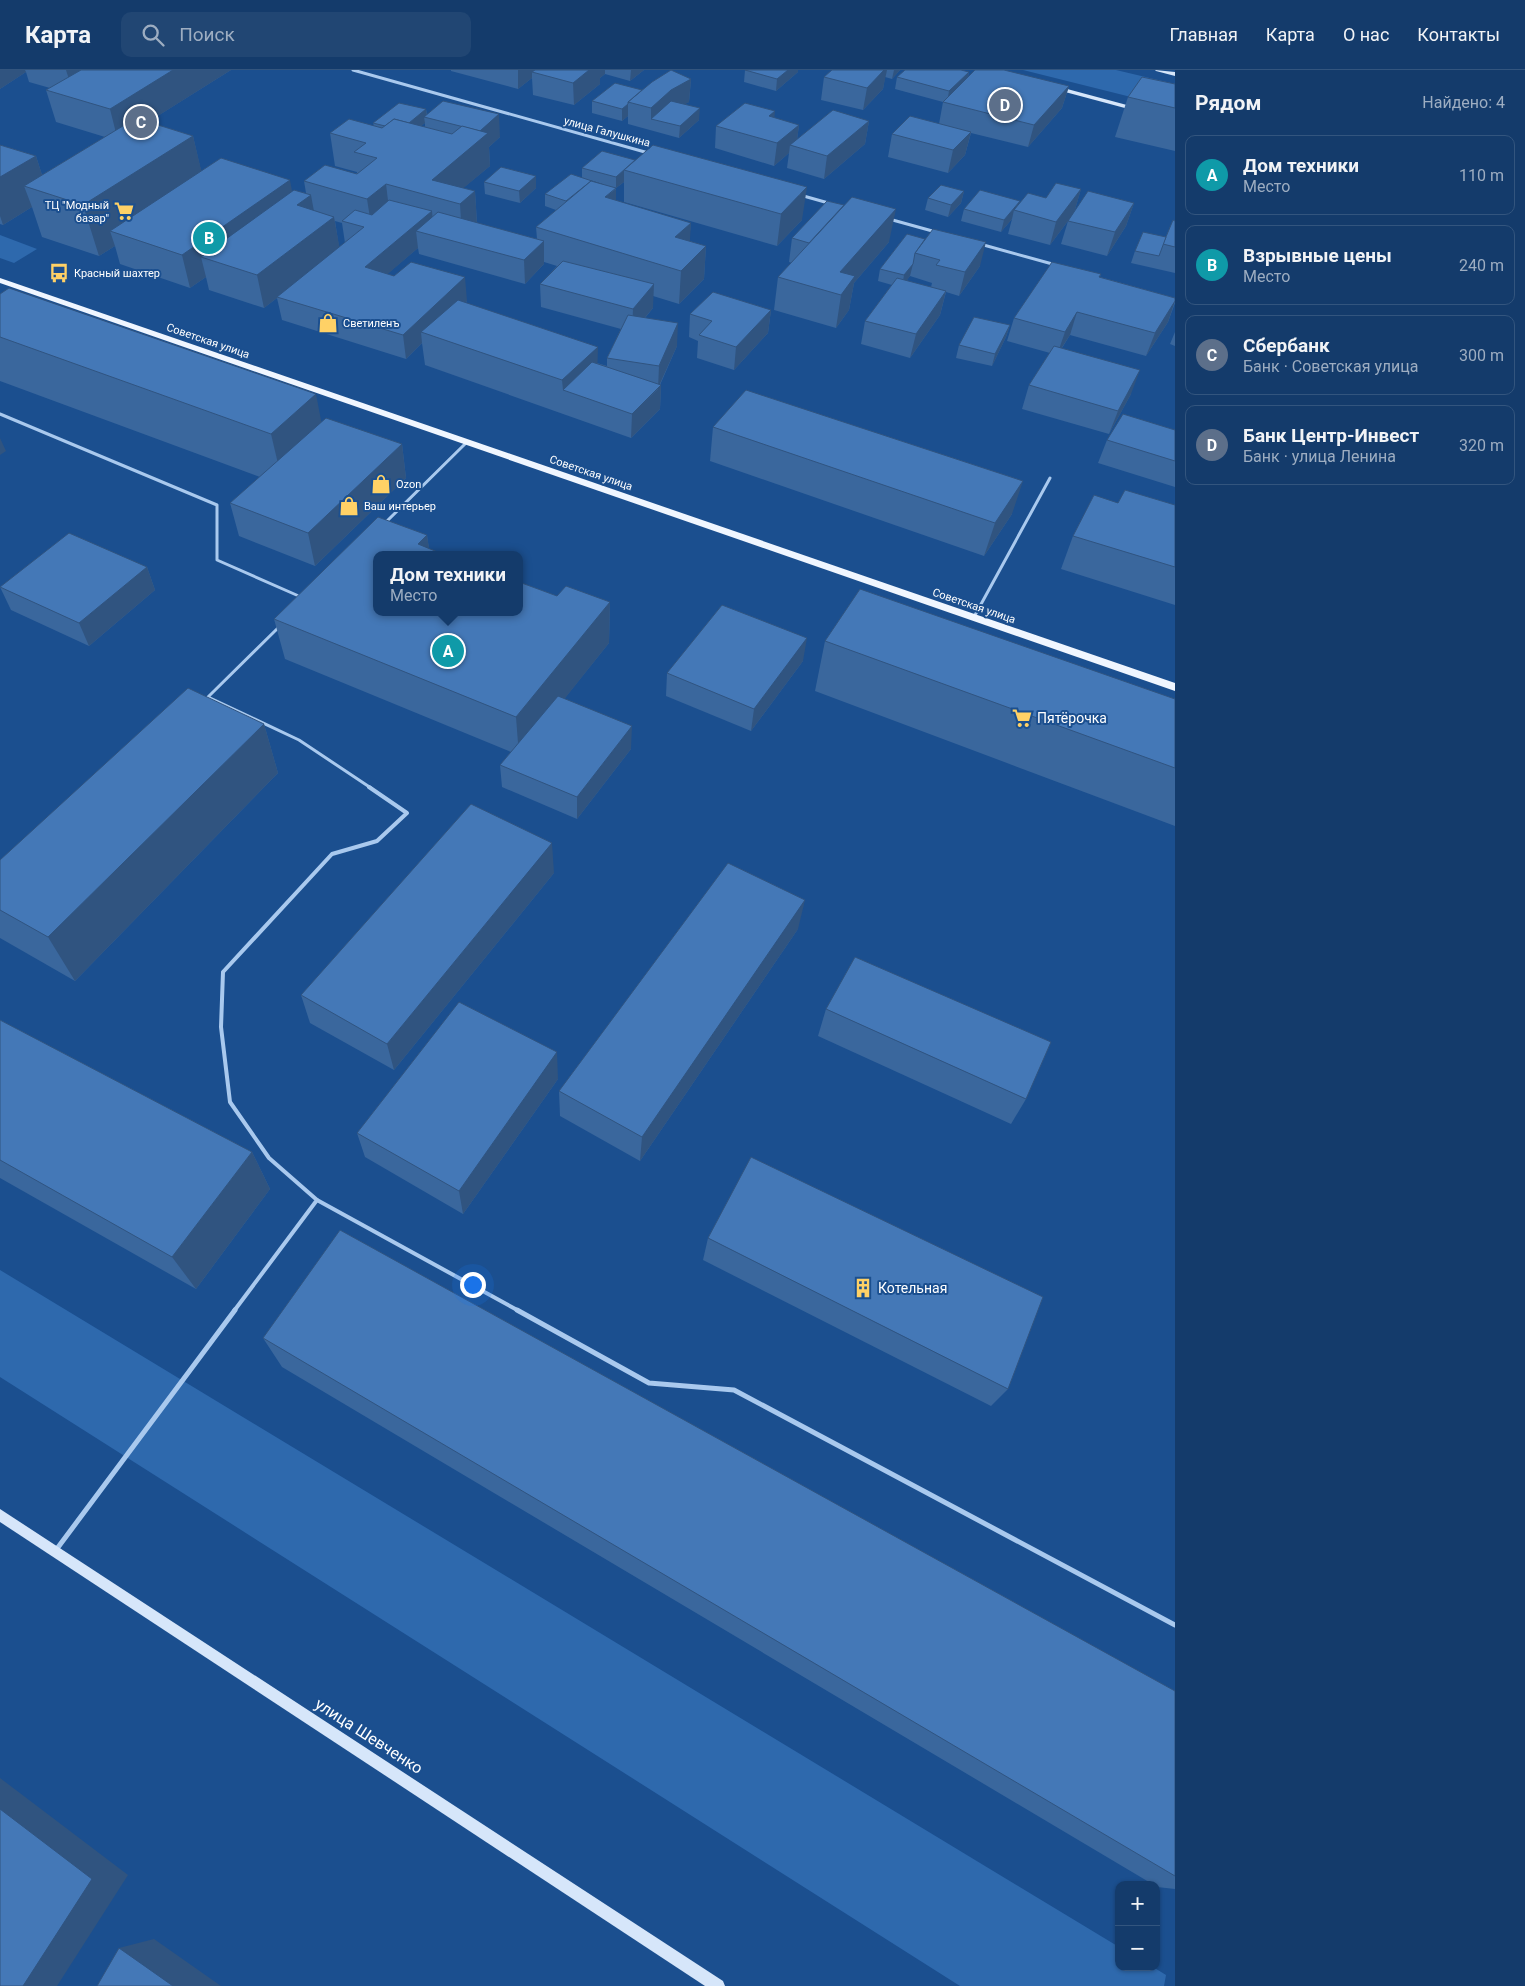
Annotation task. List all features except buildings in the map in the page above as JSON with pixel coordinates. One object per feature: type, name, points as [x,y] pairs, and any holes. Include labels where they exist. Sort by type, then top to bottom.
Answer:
[{"type":"main road","points":[[1158,70],[1175,74]]},
{"type":"main road","points":[[1051,87],[1146,111]]},
{"type":"main road","name":"Советская улица","points":[[0,280],[1175,687]]},
{"type":"main road","name":"улица Шевченко","points":[[0,1515],[718,1986]]},
{"type":"street","name":"улица Галушкина","points":[[353,70],[658,156]]},
{"type":"street","points":[[792,193],[840,206]]},
{"type":"street","points":[[888,219],[946,235]]},
{"type":"street","points":[[974,243],[1060,266]]},
{"type":"lane","points":[[0,414],[217,505],[216,560],[307,600]]},
{"type":"lane","points":[[383,524],[466,442]]},
{"type":"lane","points":[[974,617],[1050,478]]},
{"type":"lane","points":[[202,703],[286,620]]},
{"type":"lane","points":[[208,697],[299,740],[407,813],[377,841],[332,854],[223,972],[221,1027],[230,1102],[269,1158],[317,1200],[649,1383],[734,1390],[1175,1625]]},
{"type":"lane","points":[[55,1551],[317,1200]]},
{"type":"shaded area","points":[[1023,70],[1116,70],[1175,84],[1175,108]]},
{"type":"shaded area","points":[[0,235],[37,249],[14,263],[0,258]]},
{"type":"shaded area","points":[[0,1270],[1115,1945],[1115,1971],[1160,1971],[1166,1975],[1164,1986],[960,1986],[0,1377]]},
{"type":"place","name":"Банк Центр-Инвест","points":[[1005,105]]},
{"type":"place","name":"Сбербанк","points":[[141,122]]},
{"type":"place","name":"ТЦ \"Модный базар\"","points":[[124,211]]},
{"type":"place","name":"Взрывные цены","points":[[209,238]]},
{"type":"place","name":"Красный шахтер","points":[[59,273]]},
{"type":"place","name":"Светиленъ","points":[[328,323]]},
{"type":"place","name":"Ozon","points":[[381,484]]},
{"type":"place","name":"Ваш интерьер","points":[[349,506]]},
{"type":"place","name":"Дом техники","points":[[448,651]]},
{"type":"place","name":"Пятёрочка","points":[[1022,718]]},
{"type":"place","name":"Котельная","points":[[863,1288]]}]
